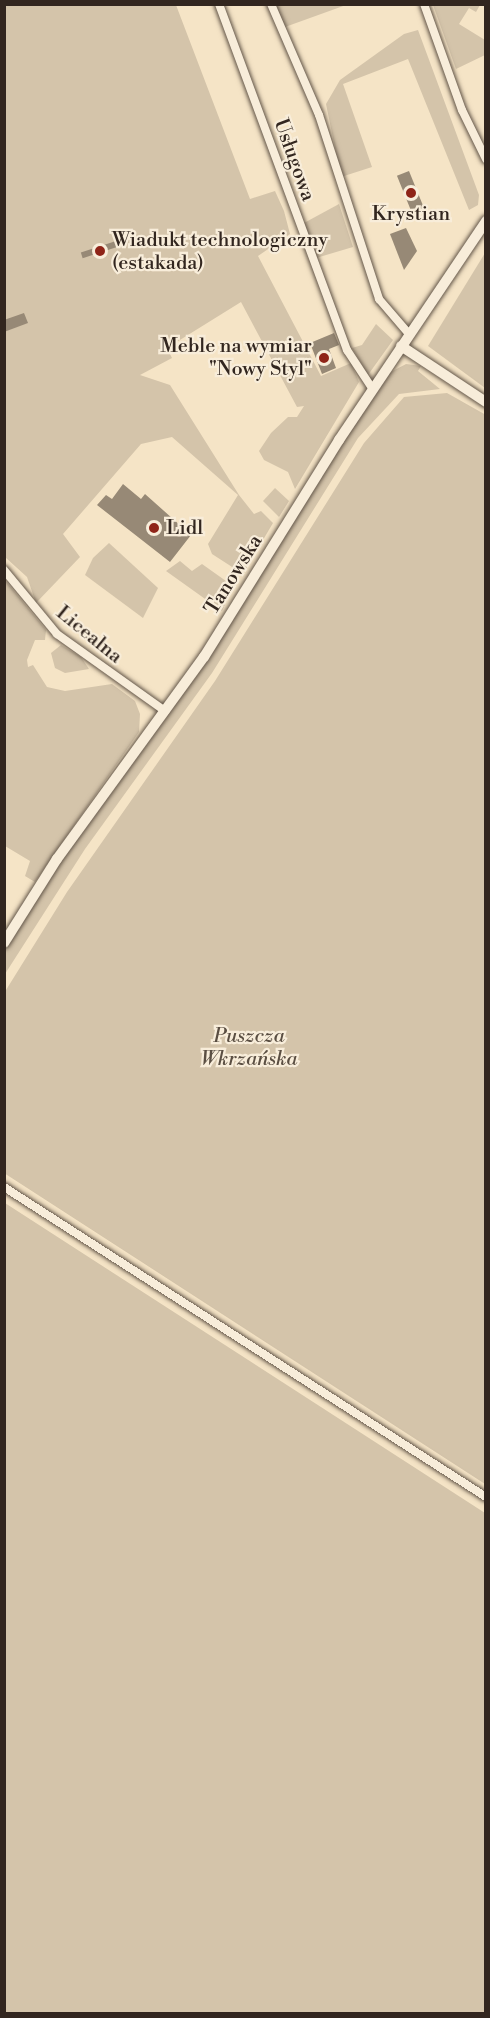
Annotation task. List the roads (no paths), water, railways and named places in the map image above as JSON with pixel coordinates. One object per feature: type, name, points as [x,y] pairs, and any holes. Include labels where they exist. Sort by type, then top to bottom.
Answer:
[{"type":"main road","name":"Tanowska","points":[[4,943],[57,859],[165,711],[372,388],[486,221]]},
{"type":"main road","points":[[401,346],[486,402]]},
{"type":"street","name":"Usługowa","points":[[219,4],[347,350],[372,388]]},
{"type":"street","name":"Usługowa","points":[[271,4],[319,115],[379,299],[409,334]]},
{"type":"street","points":[[424,4],[462,110],[486,159]]},
{"type":"street","name":"Licealna","points":[[4,570],[57,634],[165,711]]},
{"type":"street","points":[[4,1187],[486,1497]]},
{"type":"place","name":"Krystian","points":[[411,193]]},
{"type":"place","name":"Wiadukt technologiczny (estakada)","points":[[100,251]]},
{"type":"place","name":"Meble na wymiar \"Nowy Styl\"","points":[[324,358]]},
{"type":"place","name":"Lidl","points":[[154,528]]},
{"type":"park label","name":"Puszcza Wkrzańska","points":[[249,1048]]}]
